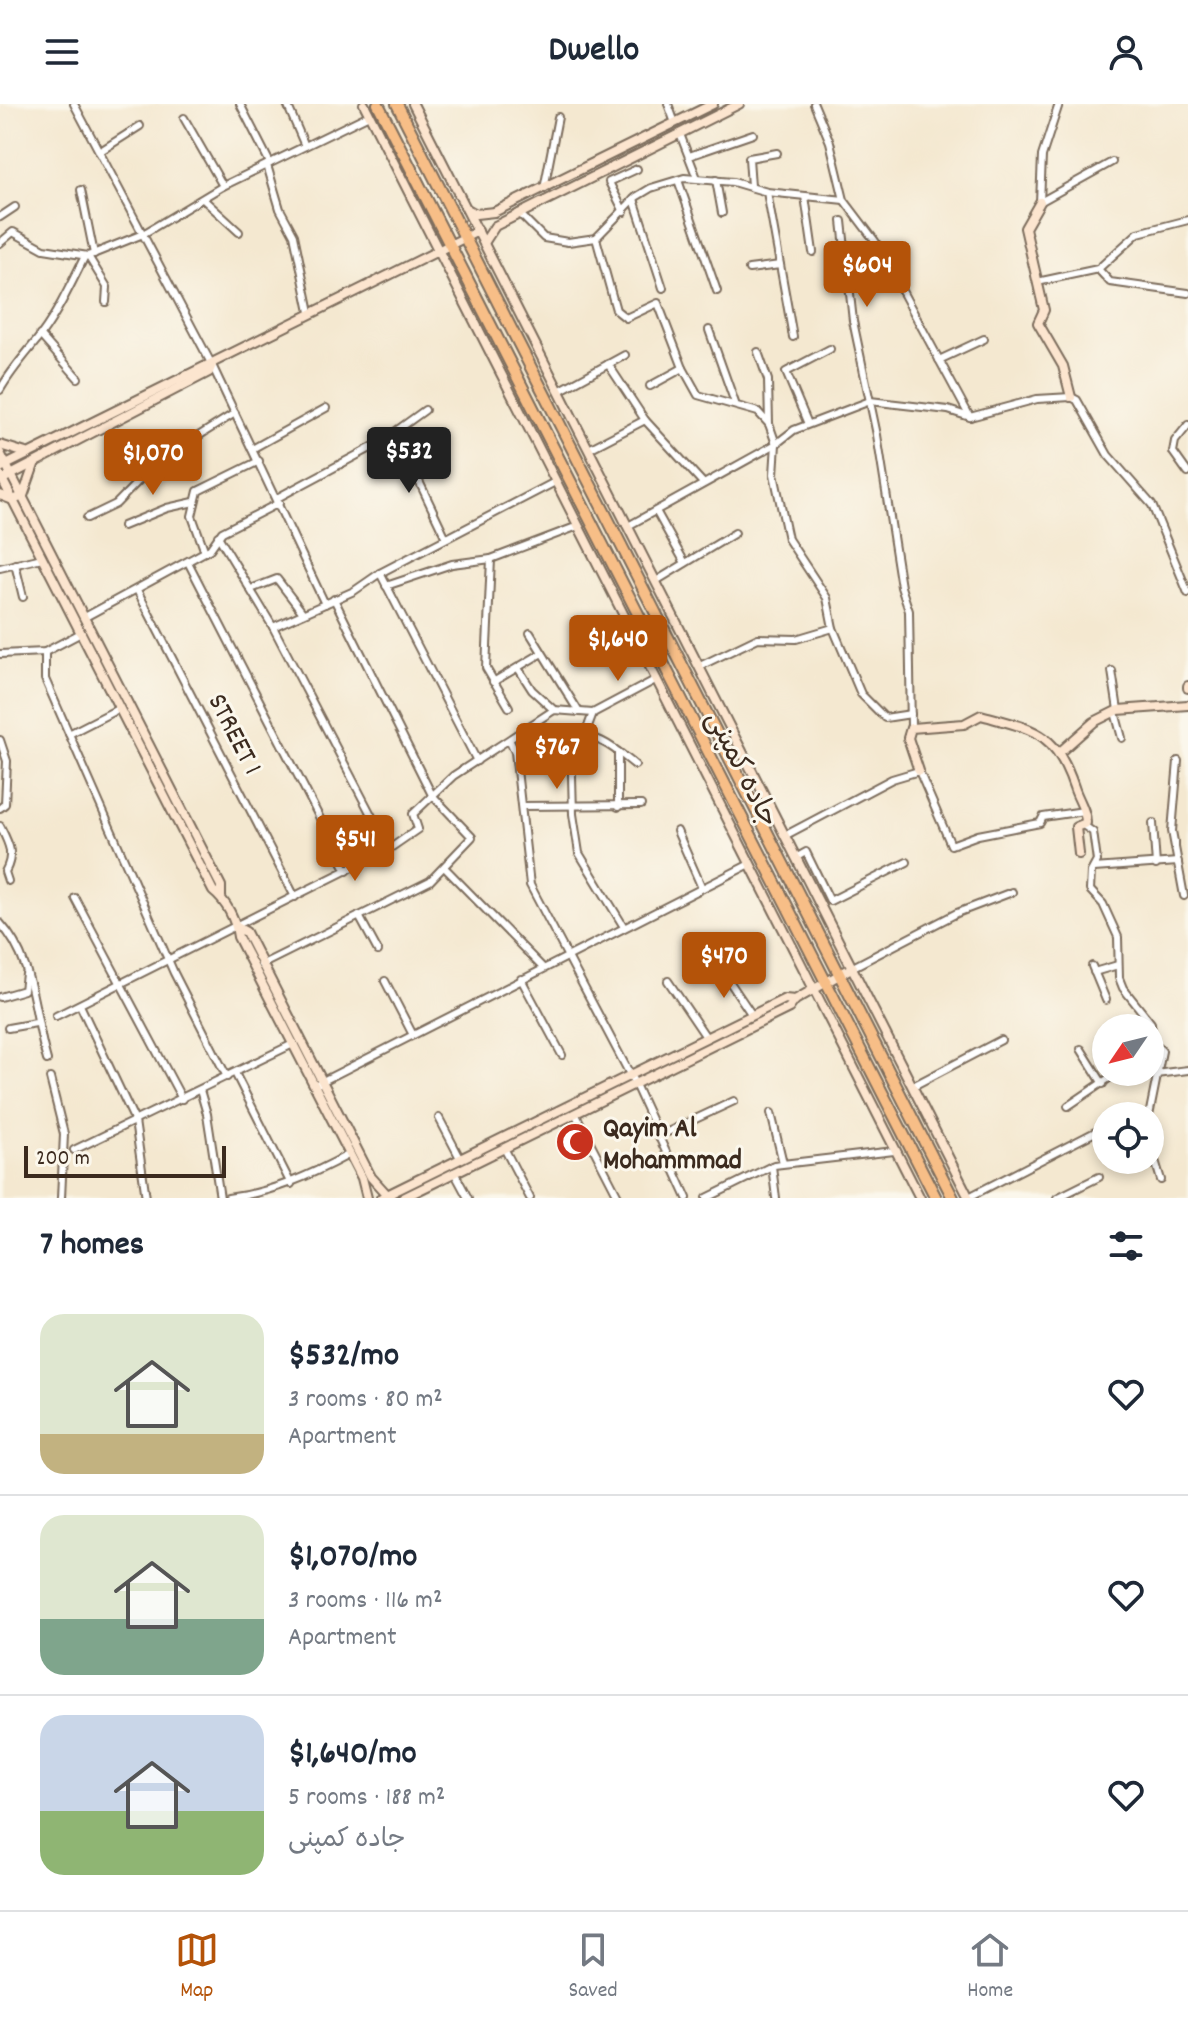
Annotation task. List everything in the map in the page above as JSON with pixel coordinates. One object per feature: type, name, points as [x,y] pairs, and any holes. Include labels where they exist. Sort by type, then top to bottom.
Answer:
[{"type":"highway","name":"جاده کمپنی","points":[[378,104],[936,1198]]},
{"type":"highway","name":"جاده کمپنی","points":[[397,104],[953,1198]]},
{"type":"street","points":[[74,104],[212,365],[325,604]]},
{"type":"street","points":[[240,104],[269,164],[280,209],[294,235],[310,312]]},
{"type":"street","points":[[287,104],[305,146]]},
{"type":"street","points":[[364,104],[920,1198]]},
{"type":"street","points":[[413,104],[969,1197],[1092,1134]]},
{"type":"street","points":[[668,104],[675,123]]},
{"type":"street","points":[[467,209],[476,214],[494,212],[713,104]]},
{"type":"street","points":[[484,243],[495,226],[739,104]]},
{"type":"street","points":[[814,104],[830,142],[844,200],[875,241],[970,417]]},
{"type":"street","points":[[1059,104],[1042,156],[1040,202],[1025,228],[1044,310],[1038,323],[1063,366],[1071,397]]},
{"type":"street","points":[[0,243],[13,232],[44,249],[88,256],[143,234],[223,186],[369,115]]},
{"type":"street","points":[[544,189],[558,117]]},
{"type":"street","points":[[184,118],[223,186]]},
{"type":"street","points":[[99,152],[140,126]]},
{"type":"street","points":[[680,134],[697,178]]},
{"type":"street","points":[[689,156],[753,134]]},
{"type":"street","points":[[751,186],[749,158],[777,153]]},
{"type":"street","points":[[1040,202],[1112,162]]},
{"type":"street","points":[[624,212],[609,182],[637,169]]},
{"type":"street","points":[[519,213],[544,238],[568,242],[596,238],[634,199],[651,188],[678,180],[716,180],[767,192],[844,200]]},
{"type":"street","points":[[678,180],[717,291]]},
{"type":"street","points":[[716,180],[722,213]]},
{"type":"street","points":[[81,190],[88,256],[107,287],[106,302]]},
{"type":"street","points":[[767,192],[793,337]]},
{"type":"street","points":[[805,196],[813,252]]},
{"type":"street","points":[[203,199],[239,232]]},
{"type":"street","points":[[634,199],[663,288]]},
{"type":"street","points":[[0,217],[15,207]]},
{"type":"street","points":[[1037,282],[1098,269],[1138,233],[1188,220]]},
{"type":"street","points":[[842,221],[853,321],[870,401],[901,587],[909,611],[911,728],[908,738],[919,771],[951,845],[978,835],[1040,823],[1043,817],[1084,811]]},
{"type":"street","points":[[3,467],[478,231]]},
{"type":"street","points":[[596,238],[616,310],[626,318],[658,303],[683,368],[702,398],[735,403],[758,412],[769,424]]},
{"type":"street","points":[[0,390],[14,365],[40,335],[88,256]]},
{"type":"street","points":[[749,269],[780,265]]},
{"type":"street","points":[[1098,269],[1110,282],[1188,293]]},
{"type":"street","points":[[709,330],[735,403]]},
{"type":"street","points":[[40,335],[78,378]]},
{"type":"street","points":[[939,360],[984,339]]},
{"type":"street","points":[[808,424],[786,372],[830,349]]},
{"type":"street","points":[[758,352],[768,380],[769,424],[776,444],[774,474],[788,539],[824,594],[833,628],[861,694],[885,718],[911,714]]},
{"type":"street","points":[[559,391],[625,355]]},
{"type":"street","points":[[608,364],[645,420],[702,482]]},
{"type":"street","points":[[212,365],[209,372],[1,479],[213,891],[221,897],[237,927],[238,937],[293,1044],[319,1083],[371,1177],[387,1197],[460,1158],[789,1008],[795,1000],[824,981],[957,913],[1012,892]]},
{"type":"street","points":[[650,386],[683,368]]},
{"type":"street","points":[[628,526],[808,424],[870,401],[948,410],[970,417],[1037,399],[1071,397],[1077,400],[1108,455],[1152,505],[1188,593]]},
{"type":"street","points":[[252,449],[326,408]]},
{"type":"street","points":[[85,617],[205,552],[218,536],[378,444],[425,410]]},
{"type":"street","points":[[87,518],[116,504],[157,462],[235,413]]},
{"type":"street","points":[[589,449],[645,420]]},
{"type":"street","points":[[1188,425],[1175,441],[1173,452],[1188,473]]},
{"type":"street","points":[[378,444],[416,475],[446,538]]},
{"type":"street","points":[[0,445],[29,454]]},
{"type":"street","points":[[0,453],[3,467],[12,475],[23,496],[221,886],[221,897]]},
{"type":"street","points":[[205,552],[195,531],[194,502],[200,488],[259,461]]},
{"type":"street","points":[[0,495],[13,500],[23,496],[34,464]]},
{"type":"street","points":[[273,627],[325,604],[555,482]]},
{"type":"street","points":[[123,526],[167,508],[194,502]]},
{"type":"street","points":[[656,511],[685,563]]},
{"type":"street","points":[[386,586],[452,564],[491,559],[578,526]]},
{"type":"street","points":[[656,581],[735,533]]},
{"type":"street","points":[[218,536],[273,627],[389,849]]},
{"type":"street","points":[[0,568],[42,558]]},
{"type":"street","points":[[491,559],[489,640],[484,644],[486,668],[509,707]]},
{"type":"street","points":[[188,562],[347,871]]},
{"type":"street","points":[[15,564],[23,597]]},
{"type":"street","points":[[380,573],[477,761]]},
{"type":"street","points":[[251,589],[277,579],[303,613]]},
{"type":"street","name":"STREET 1","points":[[137,590],[295,897]]},
{"type":"street","points":[[254,968],[430,881],[472,837],[432,795],[334,599]]},
{"type":"street","points":[[700,666],[758,638],[796,639],[833,628]]},
{"type":"street","points":[[0,654],[45,652],[81,633]]},
{"type":"street","points":[[530,633],[579,712]]},
{"type":"street","points":[[45,652],[45,679],[170,960],[227,1077]]},
{"type":"street","points":[[493,682],[542,653]]},
{"type":"street","points":[[518,668],[532,690],[554,710],[579,712],[593,713],[657,679]]},
{"type":"street","points":[[1112,671],[1122,738]]},
{"type":"street","points":[[1060,752],[1094,722],[1116,711],[1188,705]]},
{"type":"street","points":[[69,734],[120,708]]},
{"type":"street","points":[[56,1016],[237,927],[414,834],[418,829],[413,814],[432,795],[554,710]]},
{"type":"street","points":[[584,737],[593,713]]},
{"type":"street","points":[[911,728],[964,724],[981,715],[1036,732],[1060,752],[1084,811],[1083,825]]},
{"type":"street","points":[[624,927],[579,853],[573,806],[571,739],[584,737],[604,742],[635,765]]},
{"type":"street","points":[[0,740],[7,761],[5,804],[0,808]]},
{"type":"street","points":[[510,741],[515,752],[530,885],[632,1078],[687,1198]]},
{"type":"street","points":[[618,752],[618,807]]},
{"type":"street","points":[[1178,761],[1172,831],[1184,896]]},
{"type":"street","points":[[786,835],[892,779],[919,771]]},
{"type":"street","points":[[522,806],[641,805]]},
{"type":"street","points":[[1153,823],[1156,865]]},
{"type":"street","points":[[1079,854],[1076,827],[1083,825]]},
{"type":"street","points":[[1083,825],[1094,835],[1097,861],[1090,890],[1103,904],[1118,937],[1118,965],[1123,988],[1144,1014]]},
{"type":"street","points":[[0,826],[12,852],[12,863],[5,872],[8,881]]},
{"type":"street","points":[[677,831],[702,888]]},
{"type":"street","points":[[797,857],[806,852],[830,901],[907,862]]},
{"type":"street","points":[[1094,869],[1178,862]]},
{"type":"street","points":[[319,1083],[750,864]]},
{"type":"street","points":[[445,868],[543,968]]},
{"type":"street","points":[[75,898],[182,1099]]},
{"type":"street","points":[[359,916],[378,951]]},
{"type":"street","points":[[0,923],[14,939],[27,967],[36,1023],[47,1060]]},
{"type":"street","points":[[237,927],[246,932],[263,964],[362,1178],[367,1198]]},
{"type":"street","points":[[1106,1000],[1093,969],[1118,965]]},
{"type":"street","points":[[0,997],[24,990],[27,967]]},
{"type":"street","points":[[721,969],[752,1015]]},
{"type":"street","points":[[521,979],[562,1055]]},
{"type":"street","points":[[385,981],[413,1035]]},
{"type":"street","points":[[668,981],[706,1037]]},
{"type":"street","points":[[404,1198],[575,1113],[706,1037],[785,999],[795,1000]]},
{"type":"street","points":[[80,1005],[135,1121],[146,1198]]},
{"type":"street","points":[[8,1028],[36,1023]]},
{"type":"street","points":[[913,1086],[1001,1040]]},
{"type":"street","points":[[74,1150],[293,1044]]},
{"type":"street","points":[[1081,1049],[1092,1066]]},
{"type":"street","points":[[1164,1073],[1188,1070]]},
{"type":"street","points":[[235,1073],[291,1184]]},
{"type":"street","points":[[50,1078],[64,1134],[61,1198]]},
{"type":"street","points":[[1068,1106],[1100,1086]]},
{"type":"street","points":[[200,1090],[207,1114],[220,1198]]},
{"type":"street","points":[[659,1136],[734,1101]]},
{"type":"street","points":[[575,1113],[619,1198]]},
{"type":"street","points":[[771,1113],[783,1163]]},
{"type":"street","points":[[439,1118],[460,1158]]},
{"type":"street","points":[[504,1148],[530,1198]]},
{"type":"street","points":[[707,1198],[720,1195],[783,1163],[894,1151]]},
{"type":"street","points":[[228,1198],[264,1194],[350,1154]]},
{"type":"street","points":[[772,1166],[776,1198]]},
{"type":"street","points":[[454,1172],[468,1198]]},
{"type":"street","points":[[1159,1174],[1161,1180]]},
{"type":"street","points":[[1057,1198],[1099,1177]]},
{"type":"place","name":"Qayim Al Mohammmad","points":[[575,1142]]}]
